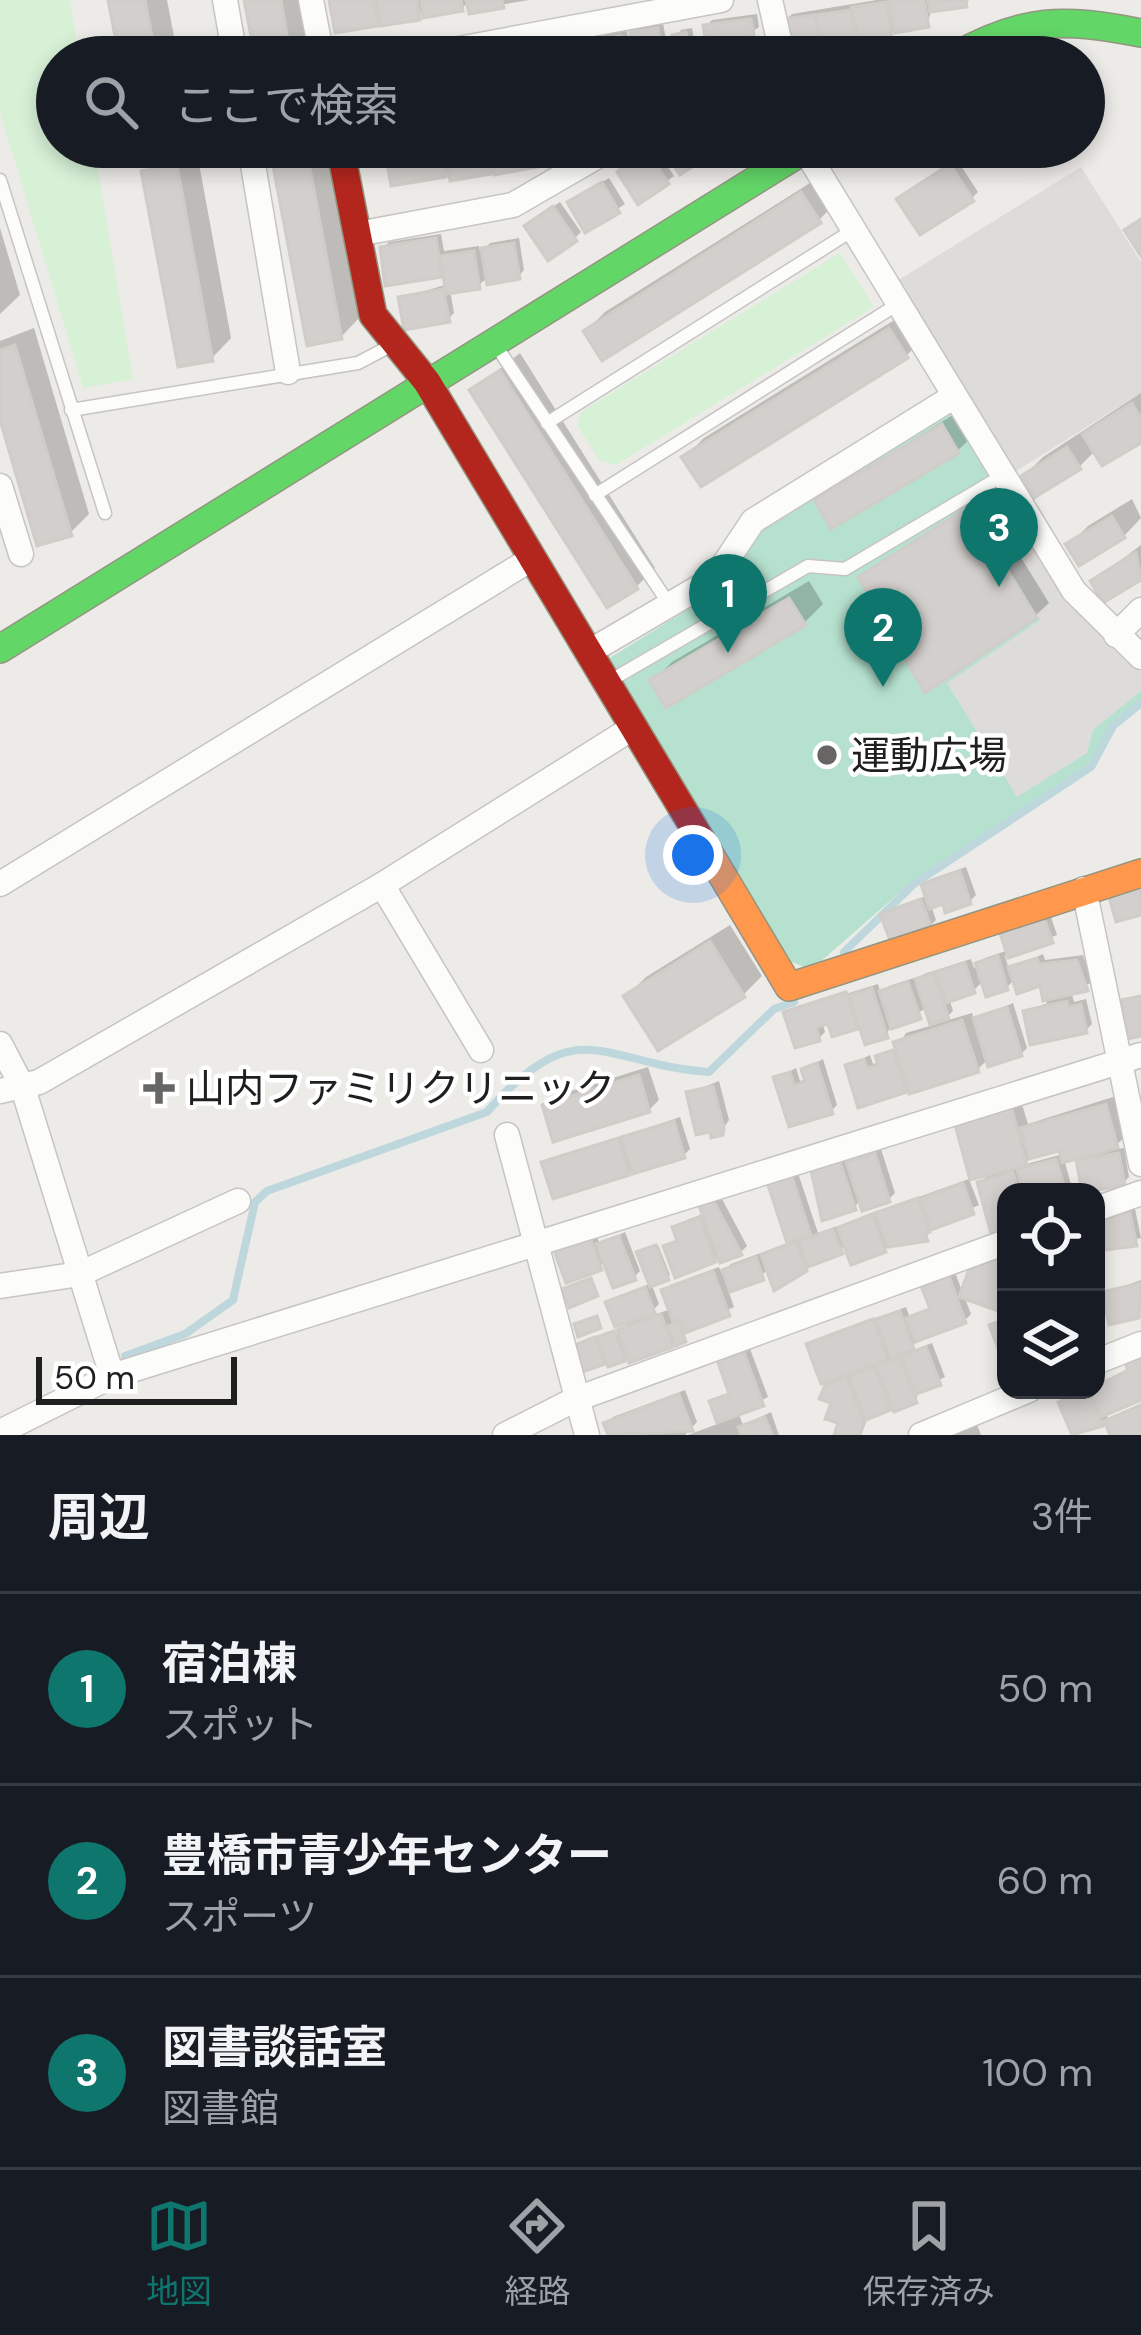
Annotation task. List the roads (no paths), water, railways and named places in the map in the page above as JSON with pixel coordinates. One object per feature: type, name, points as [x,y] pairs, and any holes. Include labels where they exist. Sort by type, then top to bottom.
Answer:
[{"type":"street","points":[[225,0],[231,36]]},
{"type":"street","points":[[311,0],[318,36]]},
{"type":"street","points":[[528,36],[721,0]]},
{"type":"street","points":[[770,0],[778,36]]},
{"type":"street","points":[[987,36],[1000,28],[1051,19],[1141,33]]},
{"type":"street","points":[[254,168],[288,372]]},
{"type":"street","points":[[344,168],[373,315],[427,382],[789,986],[1141,873]]},
{"type":"street","points":[[358,234],[513,206],[577,168]]},
{"type":"street","points":[[0,649],[774,168]]},
{"type":"street","points":[[818,168],[1074,591],[1141,656]]},
{"type":"street","points":[[590,652],[715,578],[753,520],[953,397]]},
{"type":"street","points":[[0,486],[21,554]]},
{"type":"street","points":[[0,884],[533,558]]},
{"type":"street","points":[[1116,635],[1141,610]]},
{"type":"street","points":[[11,1089],[382,885],[634,727]]},
{"type":"street","points":[[382,885],[482,1050]]},
{"type":"street","points":[[1084,890],[1129,1059],[1141,1164]]},
{"type":"street","points":[[0,1044],[11,1089],[80,1274],[112,1376]]},
{"type":"street","points":[[0,1432],[112,1376],[1129,1059]]},
{"type":"street","points":[[507,1135],[587,1435]]},
{"type":"street","points":[[1105,1206],[1141,1193]]},
{"type":"street","points":[[0,1286],[80,1274],[238,1201]]},
{"type":"street","points":[[505,1435],[574,1400],[997,1245]]},
{"type":"street","points":[[1105,1358],[1141,1344]]},
{"type":"street","points":[[921,1435],[1007,1399]]},
{"type":"lane","points":[[0,180],[105,513]]},
{"type":"lane","points":[[548,423],[853,230]]},
{"type":"lane","points":[[595,495],[898,304]]},
{"type":"lane","points":[[493,341],[669,605]]},
{"type":"lane","points":[[71,410],[358,363],[395,344]]},
{"type":"lane","points":[[607,683],[808,566],[845,569],[1002,476]]},
{"type":"waterway","points":[[844,952],[914,884],[1091,767],[1113,726],[1141,703]]},
{"type":"waterway","points":[[125,1356],[185,1334],[233,1300],[255,1202],[267,1191],[487,1112],[546,1060],[570,1051],[593,1050],[709,1072],[774,1009],[794,1002]]},
{"type":"place","name":"図書談話室","points":[[999,587]]},
{"type":"place","name":"宿泊棟","points":[[728,653]]},
{"type":"place","name":"豊橋市青少年センター","points":[[883,687]]},
{"type":"place","name":"運動広場","points":[[827,755]]},
{"type":"place","name":"山内ファミリクリニック","points":[[159,1088]]}]
